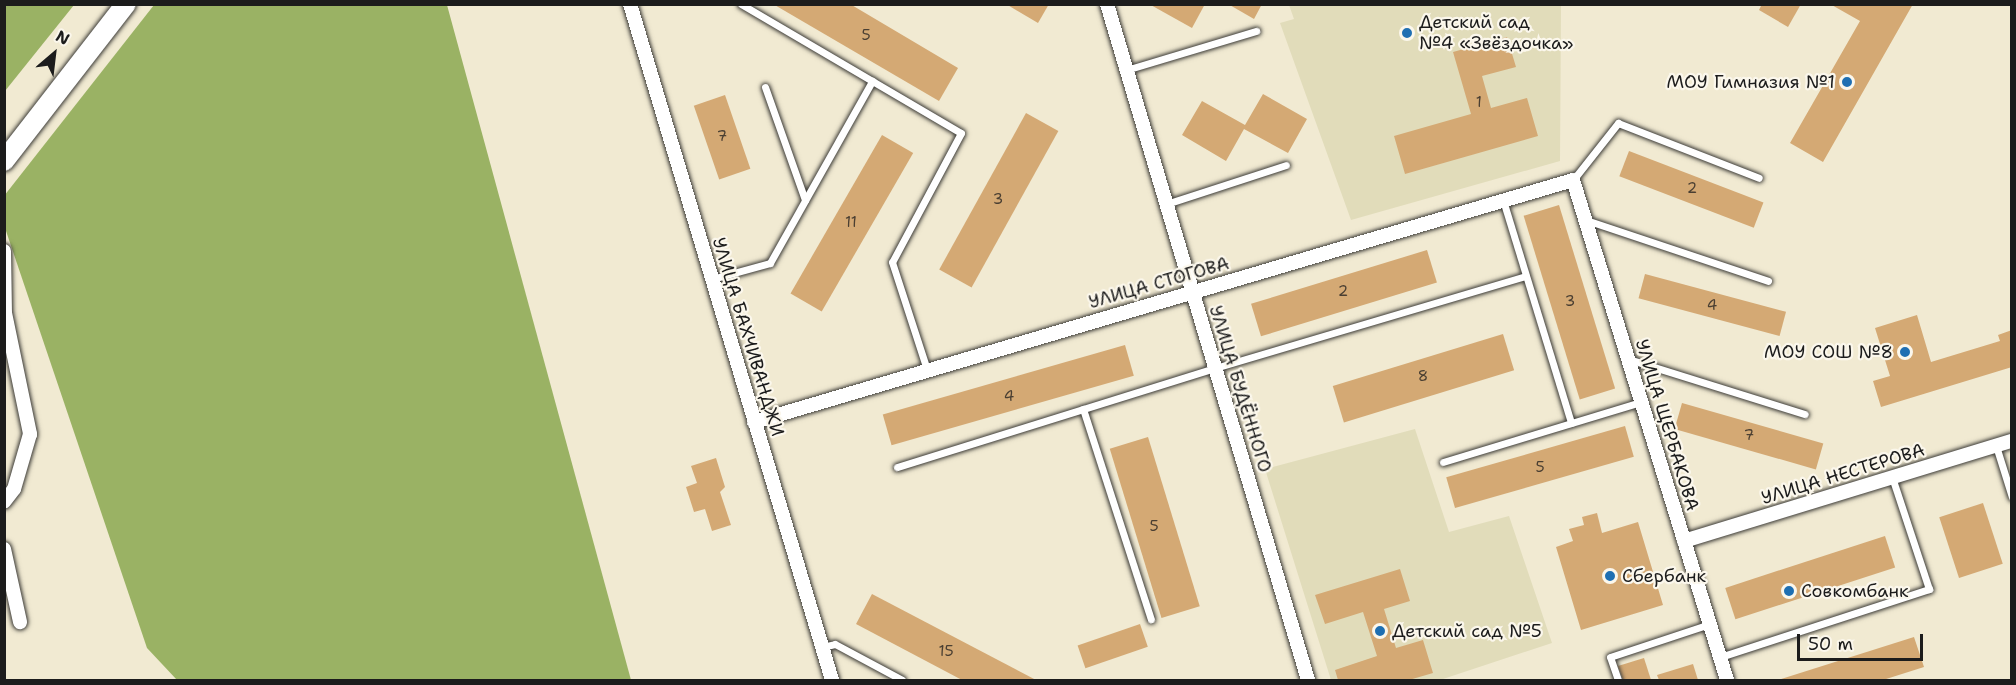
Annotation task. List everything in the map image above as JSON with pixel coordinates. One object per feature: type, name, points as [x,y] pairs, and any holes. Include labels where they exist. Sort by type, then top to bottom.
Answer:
[{"type":"street","points":[[4,161],[126,4]]},
{"type":"street","name":"УЛИЦА БАХЧИВАНДЖИ","points":[[630,4],[832,681]]},
{"type":"street","name":"УЛИЦА БУДЁННОГО","points":[[1107,4],[1308,681]]},
{"type":"street","name":"УЛИЦА СТОГОВА","points":[[754,422],[1573,180]]},
{"type":"street","name":"УЛИЦА ЩЕРБАКОВА","points":[[1573,180],[1727,681]]},
{"type":"street","points":[[4,251],[5,313],[30,434],[14,489],[4,502]]},
{"type":"street","name":"УЛИЦА НЕСТЕРОВА","points":[[1684,541],[2012,441]]},
{"type":"street","points":[[4,549],[20,622]]},
{"type":"lane","points":[[741,4],[961,133],[892,262],[927,370]]},
{"type":"lane","points":[[1126,70],[1256,31]]},
{"type":"lane","points":[[712,279],[770,263],[872,81]]},
{"type":"lane","points":[[765,87],[805,200]]},
{"type":"lane","points":[[1573,180],[1618,123],[1759,178]]},
{"type":"lane","points":[[1166,204],[1286,165]]},
{"type":"lane","points":[[1503,200],[1571,423]]},
{"type":"lane","points":[[1586,220],[1768,281]]},
{"type":"lane","points":[[897,467],[1215,368],[1527,276]]},
{"type":"lane","points":[[1629,359],[1805,414]]},
{"type":"lane","points":[[1443,462],[1641,402]]},
{"type":"lane","points":[[1083,410],[1151,619]]},
{"type":"lane","points":[[1996,446],[2012,497]]},
{"type":"lane","points":[[1720,657],[1929,589],[1892,477]]},
{"type":"lane","points":[[1618,681],[1610,657],[1710,624]]},
{"type":"lane","points":[[822,647],[836,644],[902,681]]},
{"type":"shaded area","points":[[1289,5],[1561,5],[1560,161],[1351,220],[1280,23],[1294,19]]},
{"type":"shaded area","points":[[1415,429],[1449,532],[1509,516],[1552,643],[1440,680],[1331,680],[1265,469]]},
{"type":"green space","points":[[4,5],[74,5],[5,91]]},
{"type":"green space","points":[[154,5],[447,5],[631,680],[177,680],[147,648],[5,228],[4,196]]},
{"type":"building","points":[[773,4],[850,4],[958,68],[939,101]]},
{"type":"building","points":[[1006,4],[1049,4],[1038,23]]},
{"type":"building","points":[[1149,4],[1205,4],[1192,28]]},
{"type":"building","points":[[1228,4],[1262,4],[1254,19]]},
{"type":"building","name":"МОУ Гимназия №1","points":[[1762,4],[1801,4],[1788,27],[1759,10]]},
{"type":"building","name":"МОУ Гимназия №1","points":[[1830,4],[1913,4],[1823,162],[1790,143],[1860,21]]},
{"type":"building","points":[[1507,37],[1516,67],[1482,76],[1491,108],[1527,98],[1538,136],[1405,174],[1394,136],[1471,114],[1453,52]]},
{"type":"building","points":[[1263,94],[1307,119],[1288,153],[1244,129],[1226,161],[1182,135],[1202,101],[1245,125]]},
{"type":"building","points":[[725,95],[750,169],[719,179],[694,106]]},
{"type":"building","points":[[1026,113],[1058,131],[972,287],[939,270]]},
{"type":"building","points":[[882,135],[913,153],[822,311],[790,293]]},
{"type":"building","points":[[1629,151],[1763,203],[1754,228],[1619,176]]},
{"type":"building","points":[[1559,205],[1615,389],[1580,399],[1524,216]]},
{"type":"building","points":[[1427,250],[1437,283],[1261,336],[1251,304]]},
{"type":"building","points":[[1645,274],[1786,312],[1780,336],[1639,298]]},
{"type":"building","name":"МОУ СОШ №8","points":[[1917,315],[1931,362],[2000,341],[1998,335],[2012,330],[2012,367],[1881,407],[1873,381],[1890,376],[1875,328]]},
{"type":"building","points":[[1503,334],[1514,370],[1344,422],[1333,386]]},
{"type":"building","points":[[1125,345],[1134,376],[892,445],[883,414]]},
{"type":"building","points":[[1682,403],[1823,444],[1816,469],[1675,429]]},
{"type":"building","points":[[1625,426],[1634,457],[1455,508],[1446,477]]},
{"type":"building","points":[[1148,437],[1200,606],[1161,618],[1110,449]]},
{"type":"building","points":[[716,458],[725,487],[720,492],[731,525],[712,531],[705,509],[694,512],[686,487],[697,483],[691,466]]},
{"type":"building","points":[[1983,503],[2003,564],[1959,578],[1939,517]]},
{"type":"building","points":[[1597,513],[1602,533],[1638,522],[1663,605],[1581,630],[1556,547],[1573,541],[1569,529],[1584,525],[1582,517]]},
{"type":"building","points":[[1885,536],[1895,567],[1735,619],[1725,588]]},
{"type":"building","points":[[1400,569],[1410,601],[1384,609],[1396,648],[1423,640],[1433,673],[1409,680],[1338,680],[1335,670],[1377,656],[1363,612],[1325,624],[1315,595]]},
{"type":"building","points":[[872,594],[1036,680],[962,680],[856,624]]},
{"type":"building","points":[[1140,624],[1148,647],[1085,668],[1078,645]]},
{"type":"building","points":[[1914,637],[1924,667],[1883,680],[1778,680]]},
{"type":"building","points":[[1644,658],[1651,680],[1623,680],[1618,666]]},
{"type":"building","points":[[1693,664],[1698,680],[1659,680],[1657,675]]},
{"type":"place","name":"Детский сад №4 «Звёздочка»","points":[[1407,33]]},
{"type":"place","name":"МОУ Гимназия №1","points":[[1847,82]]},
{"type":"place","name":"МОУ СОШ №8","points":[[1905,352]]},
{"type":"place","name":"Сбербанк","points":[[1610,576]]},
{"type":"place","name":"Совкомбанк","points":[[1789,591]]},
{"type":"place","name":"Детский сад №5","points":[[1380,631]]}]
